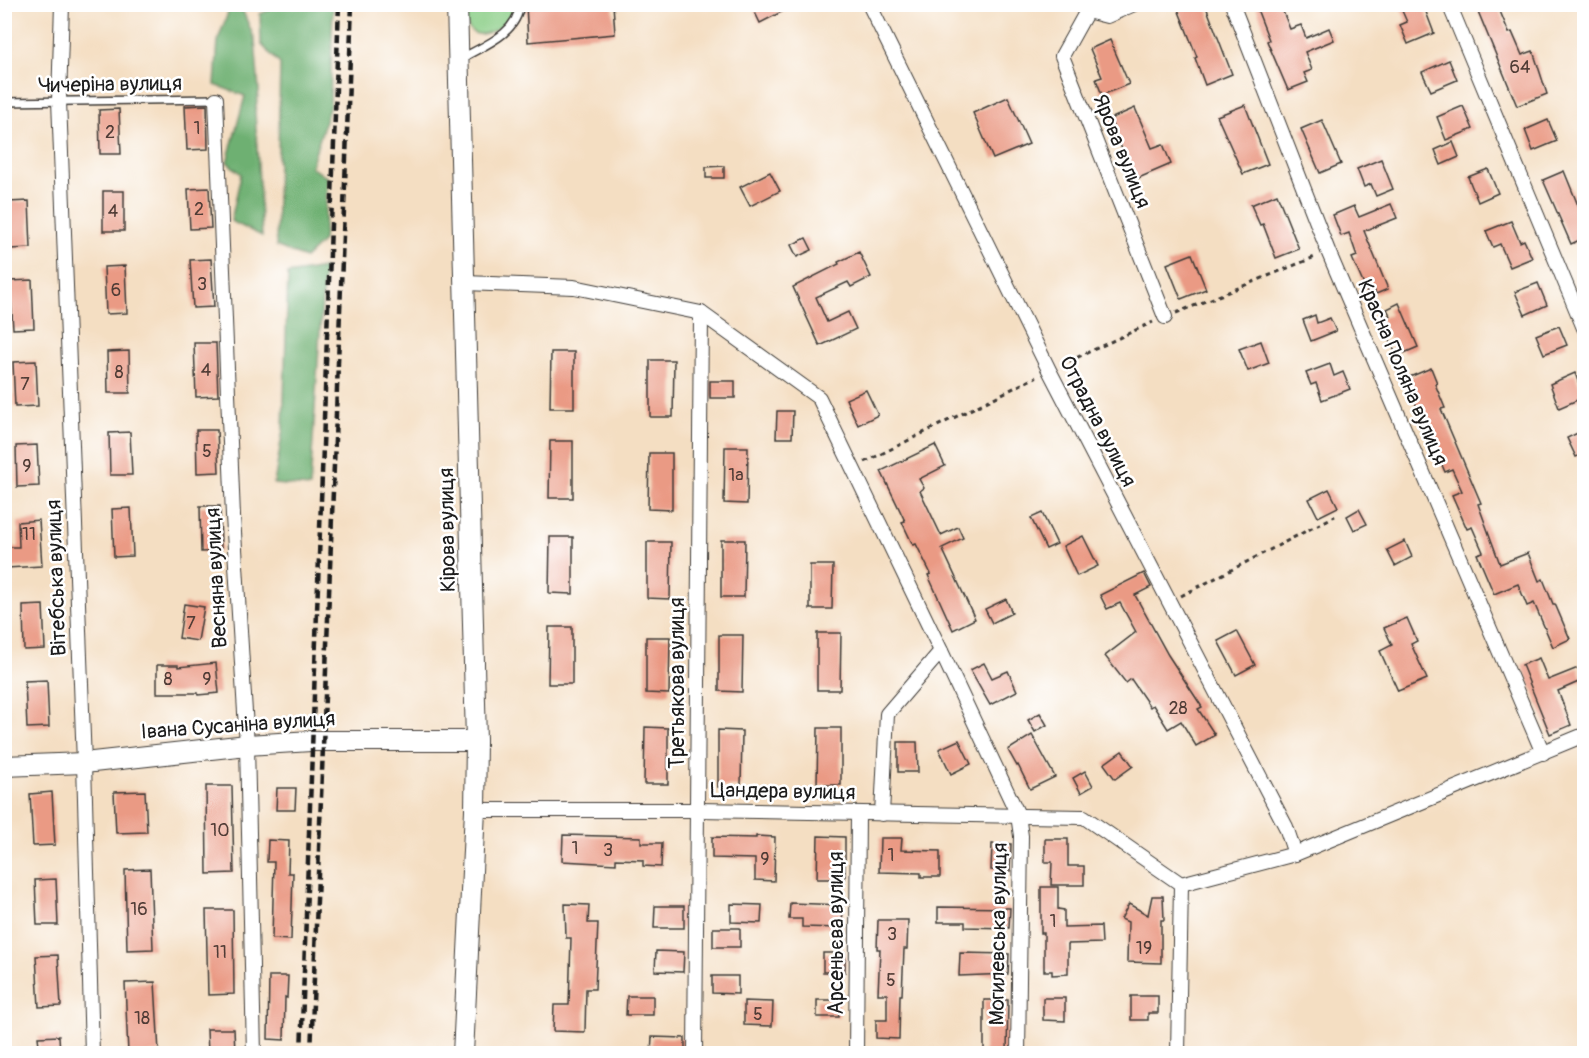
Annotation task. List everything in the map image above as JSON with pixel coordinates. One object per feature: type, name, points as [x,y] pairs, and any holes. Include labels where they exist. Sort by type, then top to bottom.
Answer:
[{"type":"main road","name":"Кірова вулиця","points":[[457,4],[476,741],[475,810],[463,1053]]},
{"type":"main road","name":"Івана Сусаніна вулиця","points":[[4,766],[84,763],[247,745],[323,741],[476,741]]},
{"type":"street","name":"Вітебська вулиця","points":[[62,4],[59,100],[84,763],[92,1053]]},
{"type":"street","name":"Отрадна вулиця","points":[[868,4],[1049,370],[1286,827],[1295,854]]},
{"type":"street","points":[[1083,8],[1107,16],[1134,4]]},
{"type":"street","name":"Красна Поляна вулиця","points":[[1232,4],[1328,251],[1543,753]]},
{"type":"street","points":[[1449,4],[1584,328]]},
{"type":"street","name":"Ярова вулиця","points":[[1083,8],[1062,56],[1165,317]]},
{"type":"street","name":"Весняна вулиця","points":[[216,99],[233,516],[247,745],[254,1053]]},
{"type":"street","points":[[465,283],[574,287],[701,313],[819,398],[1018,815]]},
{"type":"street","name":"Третьякова вулиця","points":[[695,1053],[701,313]]},
{"type":"street","points":[[882,814],[886,714],[941,651]]},
{"type":"street","points":[[1178,1053],[1181,884],[1295,854],[1584,735]]},
{"type":"street","name":"Цандера вулиця","points":[[475,810],[698,810],[1084,817],[1181,884]]},
{"type":"street","name":"Арсеньєва вулиця","points":[[856,1053],[858,813]]},
{"type":"street","name":"Могилевська вулиця","points":[[1018,815],[1021,836],[1018,1053]]},
{"type":"lane","points":[[457,61],[507,31],[516,19],[520,4]]},
{"type":"lane","name":"Чичеріна вулиця","points":[[4,102],[216,99]]},
{"type":"path","points":[[852,468],[1049,370],[1165,317],[1328,251]]},
{"type":"path","points":[[1168,603],[1335,516]]},
{"type":"green space","points":[[276,5],[333,5],[330,105],[311,167],[328,178],[323,241],[305,258],[276,246],[280,64],[261,44],[260,14]]},
{"type":"green space","points":[[466,5],[515,5],[511,19],[495,30],[476,34],[467,25]]},
{"type":"green space","points":[[242,9],[255,40],[259,91],[255,111],[262,236],[231,221],[241,174],[227,162],[245,96],[215,85],[218,40],[229,10]]},
{"type":"green space","points":[[324,268],[310,487],[274,484],[283,429],[288,274]]},
{"type":"building","points":[[526,4],[613,4],[615,34],[528,42]]},
{"type":"building","points":[[751,4],[797,4],[760,23]]},
{"type":"building","points":[[1176,4],[1205,4],[1232,74],[1205,85],[1195,58],[1197,57]]},
{"type":"building","points":[[1255,4],[1280,4],[1290,29],[1301,25],[1306,38],[1329,28],[1334,40],[1305,52],[1312,70],[1304,73],[1308,82],[1288,90],[1267,41],[1269,40]]},
{"type":"building","points":[[1399,4],[1423,4],[1434,33],[1408,44],[1400,25],[1407,22]]},
{"type":"building","points":[[1475,4],[1497,4],[1509,33],[1512,32],[1522,55],[1533,51],[1547,94],[1517,106]]},
{"type":"building","points":[[1110,40],[1129,84],[1102,95],[1096,79],[1102,77],[1090,49]]},
{"type":"building","points":[[1449,60],[1457,80],[1431,91],[1422,72]]},
{"type":"building","points":[[1008,97],[1029,144],[993,159],[973,113]]},
{"type":"building","points":[[207,105],[208,149],[187,150],[185,106]]},
{"type":"building","points":[[1245,105],[1268,164],[1243,174],[1217,116]]},
{"type":"building","points":[[1463,106],[1473,129],[1446,140],[1437,117]]},
{"type":"building","points":[[1135,108],[1152,148],[1163,144],[1171,164],[1134,180],[1110,119]]},
{"type":"building","points":[[119,109],[121,154],[100,154],[99,110]]},
{"type":"building","points":[[1322,120],[1341,164],[1320,173],[1301,129]]},
{"type":"building","points":[[1548,120],[1557,141],[1533,151],[1525,130]]},
{"type":"building","points":[[1453,142],[1459,157],[1441,165],[1435,150]]},
{"type":"building","points":[[1381,159],[1393,189],[1376,196],[1371,184],[1364,187],[1357,169]]},
{"type":"building","points":[[724,166],[724,178],[706,178],[706,167]]},
{"type":"building","points":[[1488,169],[1498,193],[1478,202],[1468,177]]},
{"type":"building","points":[[1564,171],[1584,220],[1584,238],[1571,244],[1543,180]]},
{"type":"building","points":[[770,172],[780,191],[750,206],[740,187]]},
{"type":"building","points":[[209,188],[211,228],[190,229],[188,189]]},
{"type":"building","points":[[103,191],[124,191],[124,231],[103,231]]},
{"type":"building","points":[[1277,194],[1299,249],[1276,258],[1263,224],[1260,225],[1251,205]]},
{"type":"building","points":[[29,201],[31,248],[10,249],[8,202]]},
{"type":"building","points":[[1391,204],[1397,218],[1364,231],[1388,289],[1376,294],[1374,289],[1367,292],[1352,258],[1357,256],[1349,233],[1341,236],[1333,215],[1354,206],[1359,217]]},
{"type":"building","points":[[1511,221],[1520,242],[1524,240],[1532,258],[1510,267],[1500,244],[1493,247],[1486,231]]},
{"type":"building","points":[[806,238],[812,250],[797,257],[791,245]]},
{"type":"building","points":[[859,252],[871,277],[851,287],[848,282],[816,297],[827,322],[848,312],[856,329],[820,346],[793,287]]},
{"type":"building","points":[[1192,254],[1206,289],[1181,299],[1167,264]]},
{"type":"building","points":[[211,259],[214,307],[193,308],[190,260]]},
{"type":"building","points":[[125,266],[127,313],[106,314],[104,267]]},
{"type":"building","points":[[32,280],[34,328],[13,329],[10,281]]},
{"type":"building","points":[[1538,283],[1547,305],[1525,315],[1515,292]]},
{"type":"building","points":[[1399,303],[1418,347],[1404,353],[1402,349],[1395,352],[1381,318],[1390,315],[1387,309]]},
{"type":"building","points":[[1315,315],[1317,323],[1330,318],[1336,331],[1311,341],[1303,320]]},
{"type":"building","points":[[1559,326],[1567,345],[1544,354],[1536,335]]},
{"type":"building","points":[[1261,341],[1269,363],[1248,371],[1239,349]]},
{"type":"building","points":[[194,343],[216,343],[218,396],[196,397]]},
{"type":"building","points":[[129,351],[130,393],[108,393],[107,352]]},
{"type":"building","points":[[551,352],[574,352],[574,408],[550,408]]},
{"type":"building","points":[[650,360],[674,360],[673,417],[650,417]]},
{"type":"building","points":[[36,361],[38,406],[15,407],[13,362]]},
{"type":"building","points":[[1330,364],[1334,376],[1343,372],[1350,389],[1322,400],[1316,383],[1311,385],[1306,373]]},
{"type":"building","points":[[1431,368],[1445,408],[1441,409],[1481,503],[1478,504],[1500,564],[1528,553],[1539,581],[1543,579],[1570,639],[1553,647],[1534,603],[1527,606],[1518,584],[1494,594],[1477,554],[1483,552],[1472,527],[1467,529],[1452,495],[1462,491],[1452,469],[1445,472],[1405,379]]},
{"type":"building","points":[[1575,373],[1584,397],[1559,408],[1550,384]]},
{"type":"building","points":[[710,381],[735,381],[735,398],[710,398]]},
{"type":"building","points":[[866,390],[878,415],[858,425],[846,399]]},
{"type":"building","points":[[777,411],[793,411],[792,438],[776,438]]},
{"type":"building","points":[[196,430],[217,430],[219,472],[197,473]]},
{"type":"building","points":[[1584,430],[1584,453],[1576,457],[1567,438]]},
{"type":"building","points":[[130,432],[132,475],[110,475],[109,433]]},
{"type":"building","points":[[550,441],[573,441],[573,498],[549,498]]},
{"type":"building","points":[[37,445],[39,486],[17,487],[16,446]]},
{"type":"building","points":[[935,445],[945,466],[919,479],[924,488],[920,491],[941,535],[958,527],[963,538],[942,548],[975,619],[953,630],[928,575],[931,574],[916,544],[913,545],[902,522],[905,521],[881,471]]},
{"type":"building","points":[[725,447],[748,447],[747,504],[724,503]]},
{"type":"building","points":[[649,453],[672,453],[672,510],[648,509]]},
{"type":"building","points":[[1329,489],[1338,507],[1318,517],[1309,499]]},
{"type":"building","points":[[200,506],[220,506],[221,551],[201,552]]},
{"type":"building","points":[[131,508],[133,556],[114,557],[112,509]]},
{"type":"building","points":[[1359,509],[1367,524],[1354,530],[1347,516]]},
{"type":"building","points":[[1042,513],[1057,544],[1046,549],[1031,518]]},
{"type":"building","points":[[39,520],[42,566],[6,568],[5,547],[19,547],[18,522]]},
{"type":"building","points":[[1083,536],[1098,566],[1077,576],[1063,546]]},
{"type":"building","points":[[550,537],[573,537],[573,594],[549,593]]},
{"type":"building","points":[[721,540],[745,540],[744,597],[721,597]]},
{"type":"building","points":[[1405,541],[1412,557],[1395,566],[1387,550]]},
{"type":"building","points":[[647,542],[671,542],[670,599],[647,598]]},
{"type":"building","points":[[810,565],[833,565],[832,609],[810,609]]},
{"type":"building","points":[[1144,573],[1151,587],[1135,595],[1168,655],[1202,707],[1198,709],[1215,735],[1196,746],[1181,721],[1168,729],[1153,705],[1150,707],[1131,679],[1126,683],[1105,656],[1136,632],[1120,603],[1107,609],[1100,595]]},
{"type":"building","points":[[1006,599],[1012,613],[992,623],[985,609]]},
{"type":"building","points":[[184,604],[204,607],[198,641],[179,638]]},
{"type":"building","points":[[43,605],[45,649],[24,650],[23,606]]},
{"type":"building","points":[[1407,618],[1417,641],[1411,644],[1427,679],[1398,691],[1380,651],[1392,645],[1384,628]]},
{"type":"building","points":[[549,627],[572,627],[572,684],[548,684]]},
{"type":"building","points":[[1237,631],[1255,665],[1236,675],[1218,641]]},
{"type":"building","points":[[817,633],[841,633],[840,690],[817,690]]},
{"type":"building","points":[[719,635],[743,635],[742,692],[719,691]]},
{"type":"building","points":[[646,637],[670,637],[669,694],[646,693]]},
{"type":"building","points":[[1539,658],[1548,680],[1578,668],[1583,680],[1558,691],[1571,725],[1550,734],[1522,665]]},
{"type":"building","points":[[216,663],[219,693],[198,695],[198,693],[157,693],[157,665],[178,665],[178,667]]},
{"type":"building","points":[[984,663],[992,678],[1008,671],[1017,691],[990,705],[970,670]]},
{"type":"building","points":[[47,680],[49,727],[27,728],[25,681]]},
{"type":"building","points":[[1040,713],[1047,725],[1035,732],[1028,720]]},
{"type":"building","points":[[645,727],[668,728],[668,784],[644,784]]},
{"type":"building","points":[[818,728],[841,728],[841,785],[817,785]]},
{"type":"building","points":[[718,730],[742,731],[741,787],[718,787]]},
{"type":"building","points":[[1032,735],[1055,777],[1030,789],[1008,750]]},
{"type":"building","points":[[959,740],[971,764],[951,774],[939,749]]},
{"type":"building","points":[[898,742],[917,742],[918,772],[898,772]]},
{"type":"building","points":[[1122,751],[1133,766],[1115,779],[1104,764]]},
{"type":"building","points":[[1085,771],[1093,786],[1081,793],[1073,778]]},
{"type":"building","points":[[206,786],[232,786],[234,873],[207,874]]},
{"type":"building","points":[[277,788],[296,788],[295,810],[276,810]]},
{"type":"building","points":[[145,791],[147,832],[116,833],[114,792]]},
{"type":"building","points":[[52,792],[55,845],[33,846],[30,794]]},
{"type":"building","points":[[563,835],[641,837],[641,843],[662,843],[661,867],[643,866],[643,860],[616,859],[616,864],[562,861]]},
{"type":"building","points":[[756,836],[775,837],[774,881],[755,880],[755,859],[712,858],[712,837],[756,838]]},
{"type":"building","points":[[818,836],[845,837],[845,879],[817,879]]},
{"type":"building","points":[[880,838],[902,838],[901,850],[940,851],[940,877],[921,877],[921,873],[879,872]]},
{"type":"building","points":[[1045,839],[1068,839],[1068,866],[1084,866],[1084,885],[1051,885],[1052,862],[1045,862]]},
{"type":"building","points":[[268,840],[289,841],[288,873],[293,873],[291,940],[272,939],[274,862],[267,862]]},
{"type":"building","points":[[992,844],[1011,844],[1010,871],[991,870]]},
{"type":"building","points":[[150,869],[153,949],[127,950],[125,870]]},
{"type":"building","points":[[56,879],[58,925],[37,925],[35,880]]},
{"type":"building","points":[[1041,887],[1058,887],[1058,909],[1064,910],[1064,927],[1101,926],[1102,943],[1068,944],[1068,974],[1052,975],[1052,971],[1044,971]]},
{"type":"building","points":[[1152,896],[1163,896],[1161,963],[1127,962],[1128,922],[1121,919],[1129,904],[1148,915]]},
{"type":"building","points":[[790,903],[843,905],[842,928],[802,927],[802,919],[789,919]]},
{"type":"building","points":[[565,904],[589,905],[588,923],[598,923],[595,989],[586,989],[585,1032],[553,1031],[554,1005],[569,1005],[571,938],[566,938]]},
{"type":"building","points":[[731,904],[762,905],[761,923],[731,922]]},
{"type":"building","points":[[655,906],[684,906],[684,928],[654,928]]},
{"type":"building","points":[[938,907],[1010,908],[1009,928],[965,927],[965,922],[938,922]]},
{"type":"building","points":[[206,910],[233,910],[234,994],[208,995]]},
{"type":"building","points":[[878,920],[908,920],[907,949],[904,949],[902,995],[900,995],[899,1039],[876,1038],[876,1020],[887,1020],[887,994],[878,994],[880,949],[877,949]]},
{"type":"building","points":[[713,928],[740,928],[740,947],[713,947]]},
{"type":"building","points":[[656,951],[684,952],[683,972],[655,971]]},
{"type":"building","points":[[823,953],[845,953],[845,972],[823,972]]},
{"type":"building","points":[[960,953],[1009,954],[1008,974],[959,976]]},
{"type":"building","points":[[58,955],[61,1006],[39,1007],[36,956]]},
{"type":"building","points":[[269,976],[288,976],[284,1040],[268,1039]]},
{"type":"building","points":[[712,976],[738,976],[738,994],[712,993]]},
{"type":"building","points":[[155,982],[159,1053],[128,1053],[125,983]]},
{"type":"building","points":[[627,996],[653,996],[653,1015],[626,1015]]},
{"type":"building","points":[[1131,996],[1158,996],[1158,1013],[1148,1013],[1148,1020],[1131,1020]]},
{"type":"building","points":[[1043,998],[1065,998],[1065,1021],[1043,1020]]},
{"type":"building","points":[[817,1000],[839,1000],[839,1017],[817,1017]]},
{"type":"building","points":[[984,1000],[1008,1000],[1007,1053],[984,1053]]},
{"type":"building","points":[[744,1001],[773,1002],[772,1026],[744,1025]]},
{"type":"building","points":[[207,1029],[234,1029],[235,1053],[208,1053]]},
{"type":"building","points":[[59,1036],[60,1053],[40,1053],[38,1037]]},
{"type":"building","points":[[652,1037],[685,1038],[685,1053],[651,1053]]},
{"type":"railway","points":[[301,1054],[339,4]]},
{"type":"railway","points":[[311,1054],[352,4]]}]
